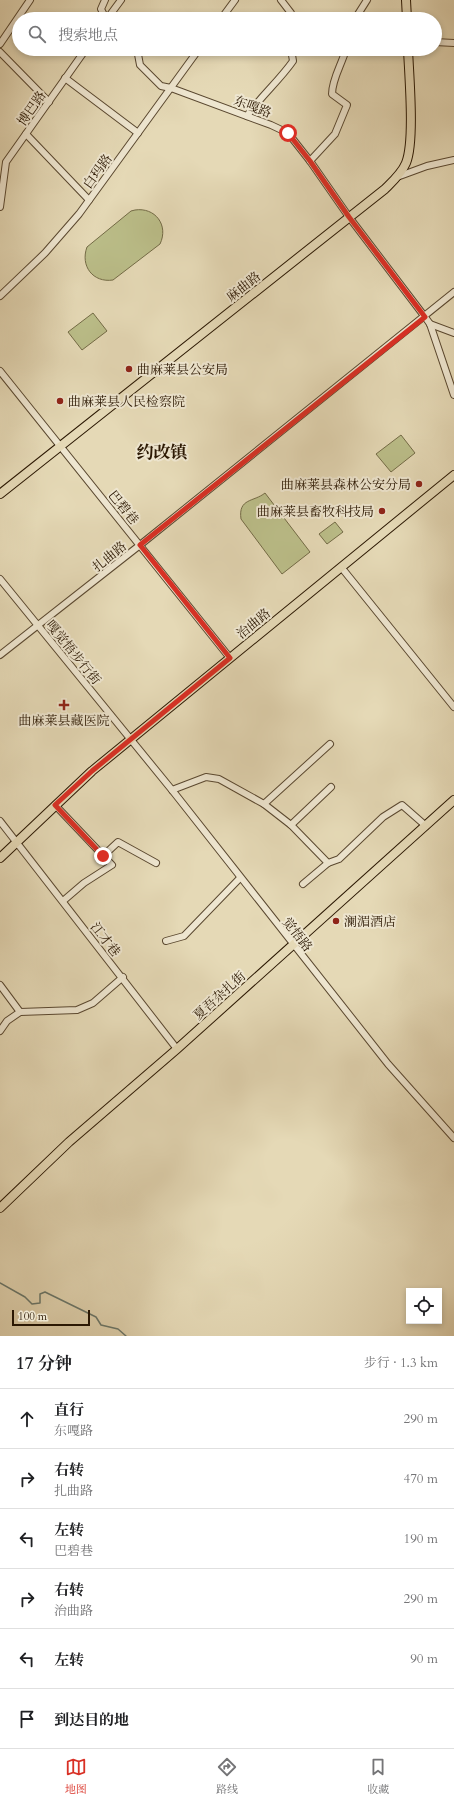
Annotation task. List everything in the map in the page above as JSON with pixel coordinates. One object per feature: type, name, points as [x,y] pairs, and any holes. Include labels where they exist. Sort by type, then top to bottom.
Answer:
[{"type":"main road","points":[[406,0],[407,12]]},
{"type":"main road","name":"麻曲路","points":[[0,494],[385,189],[396,178],[406,163],[409,149],[408,56]]},
{"type":"main road","name":"治曲路","points":[[0,858],[18,843],[55,805],[92,771],[454,475]]},
{"type":"main road","name":"夏吾杂扎街","points":[[0,1208],[69,1142],[177,1049],[454,800]]},
{"type":"street","points":[[22,12],[30,0]]},
{"type":"street","points":[[104,12],[102,9],[105,0]]},
{"type":"street","points":[[112,12],[121,0]]},
{"type":"street","points":[[226,12],[235,0]]},
{"type":"street","points":[[281,0],[290,12]]},
{"type":"street","points":[[359,12],[367,0]]},
{"type":"street","points":[[0,44],[12,26]]},
{"type":"street","points":[[442,42],[454,43]]},
{"type":"street","points":[[0,52],[49,102]]},
{"type":"street","name":"博巴路","points":[[0,207],[6,162],[81,56]]},
{"type":"street","name":"东嘎路","points":[[138,56],[140,65],[161,86],[171,88],[247,116],[288,133],[430,324],[454,395]]},
{"type":"street","name":"白玛路","points":[[0,296],[45,253],[89,200],[194,56]]},
{"type":"street","points":[[247,116],[258,100],[290,65],[293,61],[292,56]]},
{"type":"street","points":[[310,161],[335,134],[346,105],[332,94],[332,86],[344,56]]},
{"type":"street","points":[[65,78],[138,133]]},
{"type":"street","points":[[26,134],[89,200]]},
{"type":"street","points":[[396,178],[427,166],[454,160]]},
{"type":"street","name":"扎曲路","points":[[0,655],[140,545],[425,317],[454,292]]},
{"type":"street","points":[[430,324],[454,333]]},
{"type":"street","name":"巴碧巷","points":[[0,371],[230,658]]},
{"type":"street","points":[[341,567],[454,707]]},
{"type":"street","name":"嘎觉悟步行街","points":[[0,579],[130,740]]},
{"type":"street","name":"觉悟路","points":[[130,740],[172,790],[388,1064],[454,1138]]},
{"type":"street","points":[[264,804],[330,744]]},
{"type":"street","points":[[172,790],[206,777],[219,779],[264,804],[291,825],[328,863]]},
{"type":"street","points":[[291,825],[331,787]]},
{"type":"street","points":[[55,805],[112,865],[84,883],[63,901]]},
{"type":"street","points":[[303,884],[328,863],[339,859],[384,817],[402,805],[426,826]]},
{"type":"street","name":"江才巷","points":[[0,821],[177,1049]]},
{"type":"street","points":[[103,856],[118,842],[156,863]]},
{"type":"street","points":[[166,941],[184,936],[240,878]]},
{"type":"street","points":[[0,1030],[7,1020],[20,1012],[77,1010],[93,1003],[122,977]]},
{"type":"street","points":[[0,985],[20,1012]]},
{"type":"green space","points":[[131,211],[149,211],[158,219],[163,230],[160,244],[113,280],[100,279],[94,276],[87,267],[85,261],[87,247]]},
{"type":"green space","points":[[93,313],[107,331],[82,350],[68,332]]},
{"type":"green space","points":[[401,435],[415,453],[391,472],[376,454]]},
{"type":"green space","points":[[265,493],[310,552],[282,574],[241,519],[242,507],[244,504]]},
{"type":"green space","points":[[335,522],[343,532],[327,544],[319,534]]},
{"type":"waterway","points":[[0,1283],[25,1297],[32,1304],[40,1303],[40,1294],[45,1292],[96,1317],[101,1325],[118,1329],[126,1336]]},
{"type":"place","name":"曲麻莱县公安局","points":[[129,369]]},
{"type":"place","name":"曲麻莱县人民检察院","points":[[60,401]]},
{"type":"place","name":"曲麻莱县森林公安分局","points":[[419,484]]},
{"type":"place","name":"曲麻莱县畜牧科技局","points":[[382,511]]},
{"type":"place","name":"曲麻莱县藏医院","points":[[64,705]]},
{"type":"place","name":"澜湄酒店","points":[[336,921]]},
{"type":"district","name":"约改镇","points":[[162,452]]},
{"type":"route","points":[[103,856],[55,805],[92,771],[230,658],[140,545],[425,317],[349,217],[310,161],[288,133]]}]
